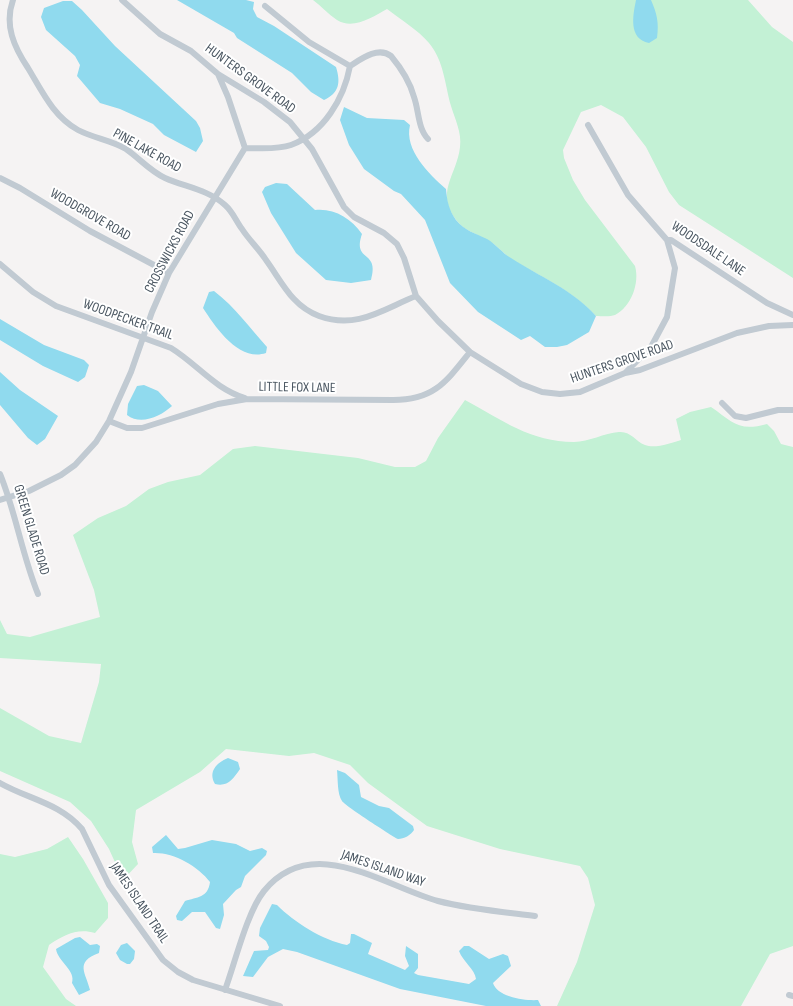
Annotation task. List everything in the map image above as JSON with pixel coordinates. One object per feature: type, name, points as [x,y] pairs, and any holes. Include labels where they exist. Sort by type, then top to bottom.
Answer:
[{"type":"street","name":"PINE LAKE ROAD","points":[[13,0],[10,9],[9,26],[15,46],[45,98],[66,122],[78,130],[125,149],[164,178],[198,189],[214,197],[232,212],[242,230],[266,260],[290,295],[308,311],[320,316],[338,320],[360,319],[376,315],[416,296]]},
{"type":"street","name":"HUNTERS GROVE ROAD","points":[[122,0],[151,28],[198,56],[218,74],[276,110],[290,122],[304,138],[348,212],[360,221],[384,233],[397,244],[404,258],[416,296],[438,321],[470,352],[521,384],[560,394],[580,392],[626,372],[640,370],[737,333],[752,329],[793,324]]},
{"type":"street","points":[[265,6],[309,42],[350,66]]},
{"type":"street","points":[[218,74],[228,97],[245,148],[290,145],[304,138],[324,122],[335,107],[346,84],[350,66],[370,54],[378,52],[387,53],[391,56],[407,80],[414,96],[424,135],[428,139]]},
{"type":"street","name":"WOODSDALE LANE","points":[[588,125],[628,195],[667,240],[671,240],[768,303],[793,314]]},
{"type":"street","name":"CROSSWICKS ROAD","points":[[0,500],[29,491],[61,475],[86,453],[109,421],[169,273],[245,148]]},
{"type":"street","name":"WOODGROVE ROAD","points":[[0,178],[20,188],[90,231],[169,273]]},
{"type":"street","points":[[626,372],[651,347],[666,317],[675,268],[667,240]]},
{"type":"street","name":"WOODPECKER TRAIL","points":[[0,264],[33,292],[56,306],[171,348],[183,355],[219,386],[247,399]]},
{"type":"street","name":"LITTLE FOX LANE","points":[[109,421],[127,428],[142,428],[218,404],[247,399],[415,399],[428,394],[442,384],[470,352]]},
{"type":"street","points":[[722,403],[735,416],[746,418],[778,410],[793,410]]},
{"type":"street","name":"GREEN GLADE ROAD","points":[[0,474],[9,497],[21,538],[27,566],[38,594]]},
{"type":"street","name":"JAMES ISLAND TRAIL","points":[[0,783],[54,807],[70,817],[82,829],[109,885],[163,960],[186,976],[280,1006]]},
{"type":"street","name":"JAMES ISLAND WAY","points":[[226,990],[257,901],[272,883],[299,867],[320,864],[342,866],[436,900],[535,916]]},
{"type":"green space","points":[[313,0],[748,0],[772,27],[793,42],[793,278],[679,205],[669,192],[646,147],[623,117],[601,105],[581,112],[563,150],[564,158],[573,180],[585,200],[635,266],[636,280],[633,294],[626,306],[621,311],[613,316],[596,316],[566,291],[511,259],[490,242],[464,228],[450,211],[447,202],[447,193],[458,157],[460,137],[441,65],[434,50],[425,38],[387,9],[376,16],[350,24],[337,20]]},
{"type":"green space","points":[[465,400],[504,422],[530,434],[544,438],[558,441],[580,442],[608,434],[623,432],[649,446],[663,445],[681,440],[676,419],[690,412],[711,407],[731,421],[742,426],[749,427],[767,424],[774,431],[781,444],[793,447],[793,946],[770,954],[741,1006],[557,1006],[577,962],[595,905],[588,878],[580,866],[500,849],[427,826],[368,783],[350,765],[314,753],[289,756],[226,749],[200,772],[136,810],[132,842],[138,864],[123,880],[109,849],[91,821],[70,802],[0,771],[0,708],[49,736],[81,743],[99,682],[101,664],[0,658],[0,620],[7,634],[30,637],[100,617],[94,590],[73,535],[98,518],[126,506],[149,489],[168,482],[200,475],[233,449],[255,446],[358,458],[395,467],[415,467],[426,461],[438,438]]},
{"type":"green space","points":[[68,837],[83,859],[108,903],[108,918],[95,933],[82,931],[71,933],[49,945],[43,967],[66,999],[76,1006],[0,1006],[0,854],[15,857],[47,849]]},
{"type":"water","points":[[177,0],[246,0],[254,2],[253,9],[257,17],[274,26],[336,67],[338,87],[336,91],[324,100],[311,92],[292,73],[237,38],[234,33]]},
{"type":"water","points":[[636,0],[651,0],[655,10],[658,23],[657,38],[649,43],[642,41],[635,32],[633,19]]},
{"type":"water","points":[[63,1],[72,1],[82,10],[115,46],[196,121],[200,128],[203,141],[196,152],[164,135],[153,124],[120,109],[100,103],[77,76],[80,65],[75,56],[46,30],[41,17],[44,8]]},
{"type":"water","points":[[344,107],[367,118],[404,120],[410,125],[409,134],[414,152],[419,161],[446,189],[449,205],[459,224],[487,239],[508,256],[577,298],[596,316],[589,332],[567,345],[545,347],[530,336],[521,340],[478,312],[450,283],[425,220],[401,194],[394,191],[364,169],[349,145],[340,120]]},
{"type":"water","points":[[276,183],[287,184],[315,210],[335,212],[342,215],[358,228],[362,234],[360,249],[372,264],[373,270],[371,280],[351,283],[326,280],[296,253],[271,213],[262,192],[265,187]]},
{"type":"water","points":[[214,291],[236,311],[267,347],[266,353],[247,353],[229,341],[215,325],[203,308],[209,292]]},
{"type":"water","points":[[0,319],[44,345],[84,360],[89,365],[85,377],[78,382],[43,366],[0,340]]},
{"type":"water","points":[[0,372],[20,390],[58,416],[45,439],[37,445],[28,438],[0,405]]},
{"type":"water","points":[[144,385],[158,391],[172,406],[157,416],[144,420],[138,420],[127,415],[128,404],[137,386]]},
{"type":"water","points":[[228,758],[238,762],[240,769],[227,783],[220,785],[215,784],[212,776],[214,768],[220,762]]},
{"type":"water","points":[[337,770],[345,773],[359,785],[361,797],[379,806],[389,808],[413,826],[413,832],[398,839],[345,804],[340,798],[339,794]]},
{"type":"water","points":[[166,835],[178,849],[212,840],[236,844],[250,851],[262,848],[267,851],[266,855],[245,876],[241,887],[236,890],[223,904],[224,915],[220,929],[216,928],[205,912],[192,912],[182,921],[177,920],[176,916],[185,901],[204,894],[209,887],[210,882],[199,871],[184,861],[169,855],[153,853],[152,847]]},
{"type":"water","points":[[272,904],[277,905],[309,930],[338,943],[347,945],[350,943],[351,934],[354,934],[372,943],[368,954],[405,970],[409,966],[405,956],[406,946],[418,954],[418,968],[414,973],[418,975],[469,984],[476,979],[475,975],[459,951],[464,946],[469,946],[489,959],[503,954],[508,956],[511,966],[493,983],[496,988],[506,995],[519,999],[538,1000],[541,1006],[486,1006],[400,989],[297,952],[283,949],[268,957],[253,977],[243,976],[254,951],[268,950],[269,947],[266,941],[259,936],[260,928]]},
{"type":"water","points":[[80,937],[90,945],[97,944],[100,946],[99,953],[91,956],[84,964],[84,973],[90,990],[79,995],[72,983],[73,978],[69,970],[57,954],[56,949],[75,938]]},
{"type":"water","points":[[127,943],[135,951],[134,959],[130,964],[120,960],[116,953],[121,945]]}]
